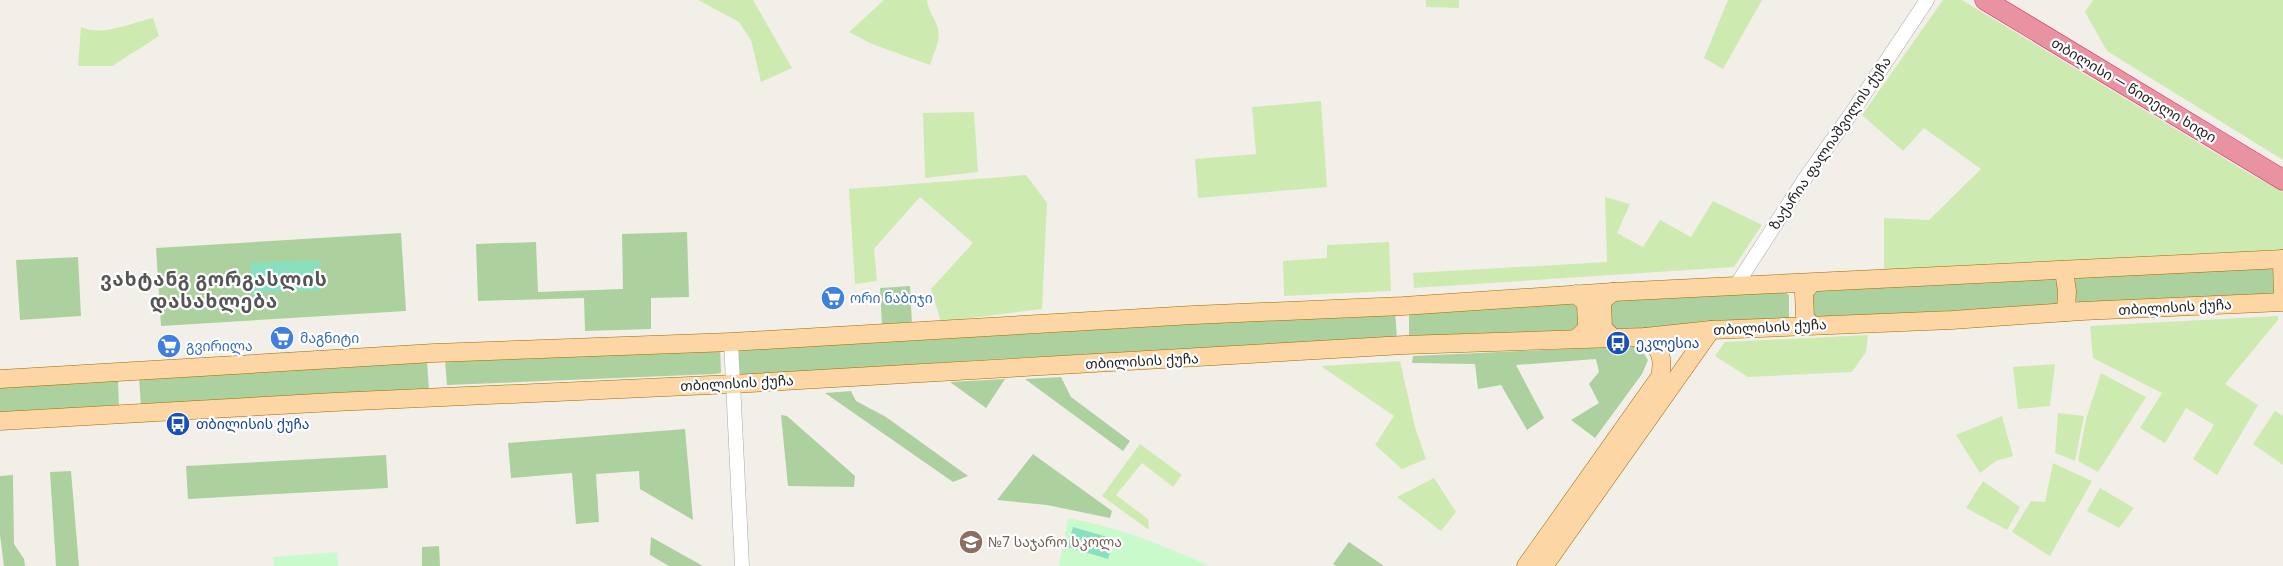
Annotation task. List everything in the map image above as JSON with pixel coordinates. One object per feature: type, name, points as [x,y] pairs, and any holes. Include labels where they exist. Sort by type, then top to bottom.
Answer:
[{"type":"highway","name":"თბილისი — წითელი ხიდი","points":[[1985,0],[2283,180]]},
{"type":"main road","points":[[0,379],[434,353],[731,342],[1185,315],[1403,306],[1613,292],[2071,271],[2282,259],[2283,302]]},
{"type":"main road","points":[[2071,271],[2078,290],[2074,312]]},
{"type":"main road","points":[[1812,283],[1804,292],[1805,318],[1812,325]]},
{"type":"main road","points":[[1786,285],[1794,293],[1793,318],[1786,326]]},
{"type":"main road","points":[[1613,292],[1602,301],[1603,328],[1613,338]]},
{"type":"main road","points":[[1576,294],[1586,303],[1587,329],[1576,339]]},
{"type":"main road","name":"თბილისის ქუჩა","points":[[0,421],[307,404],[733,384],[1404,345],[1644,337],[1711,330],[1952,320],[2283,302]]},
{"type":"main road","points":[[1544,566],[1711,330]]},
{"type":"main road","points":[[1526,566],[1660,377],[1663,361],[1653,343],[1644,337]]},
{"type":"street","name":"ზაქარია ფალიაშვილის ქუჩა","points":[[1735,287],[1806,177],[1855,108],[1927,0]]},
{"type":"street","points":[[731,342],[742,566]]},
{"type":"green space","points":[[698,0],[753,0],[792,68],[761,82],[751,40],[739,22]]},
{"type":"green space","points":[[884,0],[927,0],[939,35],[930,65],[872,44],[849,32]]},
{"type":"green space","points":[[1426,0],[1459,0],[1459,8],[1426,7]]},
{"type":"green space","points":[[1728,0],[1762,0],[1723,69],[1704,58]]},
{"type":"green space","points":[[1943,0],[1962,0],[2250,174],[2283,191],[2283,250],[1884,271],[1884,218],[1929,220],[1981,169],[1924,128],[1903,151],[1862,115]]},
{"type":"green space","points":[[2093,0],[2283,0],[2283,160],[2107,51],[2085,12]]},
{"type":"green space","points":[[153,18],[159,36],[112,66],[78,66],[81,27],[89,30],[107,30]]},
{"type":"green space","points":[[1321,101],[1327,187],[1198,198],[1195,159],[1256,154],[1252,107]]},
{"type":"green space","points":[[974,112],[978,172],[925,178],[923,113]]},
{"type":"green space","points":[[1026,175],[1047,203],[1042,309],[941,322],[931,289],[973,243],[920,197],[874,249],[877,281],[855,284],[849,189]]},
{"type":"green space","points":[[1605,197],[1630,204],[1617,233],[1643,247],[1660,220],[1691,237],[1713,201],[1762,225],[1734,267],[1414,288],[1413,273],[1607,262]]},
{"type":"green space","points":[[687,232],[689,297],[651,298],[651,329],[585,331],[584,298],[478,301],[476,244],[536,242],[538,292],[623,289],[622,234]]},
{"type":"green space","points":[[401,233],[406,311],[161,326],[156,248]]},
{"type":"green space","points":[[1389,242],[1391,291],[1284,296],[1283,261],[1327,258],[1327,245]]},
{"type":"green space","points":[[78,257],[81,316],[20,320],[16,260]]},
{"type":"green space","points":[[319,260],[320,290],[251,293],[250,263]]},
{"type":"green space","points":[[2272,266],[2275,270],[2276,294],[2271,297],[2080,304],[2076,301],[2075,276]]},
{"type":"green space","points":[[2052,277],[2058,282],[2060,301],[2055,308],[1820,317],[1813,316],[1810,292],[1814,288]]},
{"type":"green space","points":[[910,286],[912,324],[882,326],[880,288]]},
{"type":"green space","points":[[1781,289],[1789,295],[1789,318],[1782,322],[1615,330],[1608,324],[1607,303],[1616,298]]},
{"type":"green space","points":[[1574,301],[1584,313],[1575,333],[1409,339],[1409,310]]},
{"type":"green space","points":[[1395,310],[1397,339],[998,359],[737,376],[735,346]]},
{"type":"green space","points":[[2278,316],[2278,320],[2225,384],[2258,405],[2217,475],[2193,459],[2214,425],[2186,408],[2165,443],[2140,428],[2162,393],[2093,358],[2090,326]]},
{"type":"green space","points":[[1868,335],[1866,352],[1852,372],[1748,377],[1715,356],[1725,342]]},
{"type":"green space","points":[[1633,346],[1642,351],[1648,360],[1642,374],[1595,438],[1571,420],[1599,403],[1589,384],[1599,372],[1596,359],[1516,365],[1544,418],[1527,430],[1501,385],[1478,389],[1475,364],[1412,363],[1413,356]]},
{"type":"green space","points":[[720,347],[721,373],[715,374],[447,385],[445,360]]},
{"type":"green space","points":[[427,361],[429,390],[141,407],[139,377]]},
{"type":"green space","points":[[1400,361],[1415,427],[1426,459],[1402,469],[1375,445],[1394,416],[1321,366]]},
{"type":"green space","points":[[2055,364],[2050,406],[2018,409],[2013,367]]},
{"type":"green space","points":[[2101,373],[2146,397],[2098,472],[2078,461],[2086,419]]},
{"type":"green space","points":[[1061,377],[1071,397],[1130,441],[1123,451],[1025,379]]},
{"type":"green space","points":[[118,378],[119,409],[0,416],[0,385]]},
{"type":"green space","points":[[1005,379],[986,408],[950,382]]},
{"type":"green space","points":[[851,391],[856,401],[886,417],[968,476],[953,482],[825,393]]},
{"type":"green space","points":[[2275,411],[2283,416],[2283,465],[2253,444]]},
{"type":"green space","points":[[2058,413],[2084,416],[2075,461],[2055,453]]},
{"type":"green space","points":[[781,415],[787,416],[855,476],[854,487],[788,486]]},
{"type":"green space","points":[[2002,416],[2013,456],[1996,461],[1980,473],[1956,435]]},
{"type":"green space","points":[[685,429],[693,520],[640,489],[639,471],[596,474],[599,522],[576,524],[572,473],[511,478],[508,443]]},
{"type":"green space","points":[[1140,444],[1182,475],[1173,487],[1142,463],[1116,495],[1148,519],[1149,530],[1102,496]]},
{"type":"green space","points":[[1033,454],[1112,511],[1110,518],[1047,505],[997,500]]},
{"type":"green space","points":[[386,455],[388,488],[188,499],[186,466]]},
{"type":"green space","points":[[2053,463],[2092,481],[2050,556],[2012,532],[2031,501],[2045,502]]},
{"type":"green space","points":[[71,471],[79,566],[56,566],[50,472]]},
{"type":"green space","points":[[13,475],[14,544],[24,559],[25,566],[4,566],[0,535],[0,476]]},
{"type":"green space","points":[[1434,478],[1456,512],[1441,531],[1397,497]]},
{"type":"green space","points":[[1983,481],[2020,507],[2007,530],[1966,508]]},
{"type":"green space","points":[[2100,488],[2134,508],[2119,528],[2087,511]]},
{"type":"green space","points":[[1068,518],[1104,526],[1140,538],[1209,566],[1059,566]]},
{"type":"green space","points":[[1073,527],[1114,539],[1108,559],[1068,547]]},
{"type":"green space","points":[[651,537],[703,566],[669,566],[650,555]]},
{"type":"green space","points":[[1349,542],[1384,566],[1336,566],[1333,564]]},
{"type":"green space","points":[[439,546],[440,566],[422,566],[422,547]]},
{"type":"green space","points":[[337,552],[338,566],[274,566],[273,557]]},
{"type":"place","name":"ორი ნაბიჯი","points":[[833,298]]},
{"type":"place","name":"მაგნიტი","points":[[282,338]]},
{"type":"place","name":"ეკლესია","points":[[1618,343]]},
{"type":"place","name":"გვირილა","points":[[169,346]]},
{"type":"place","name":"თბილისის ქუჩა","points":[[178,424]]},
{"type":"place","name":"№7 საჯარო სკოლა","points":[[971,542]]},
{"type":"district","name":"ვახტანგ გორგასლის დასახლება","points":[[214,290]]}]
